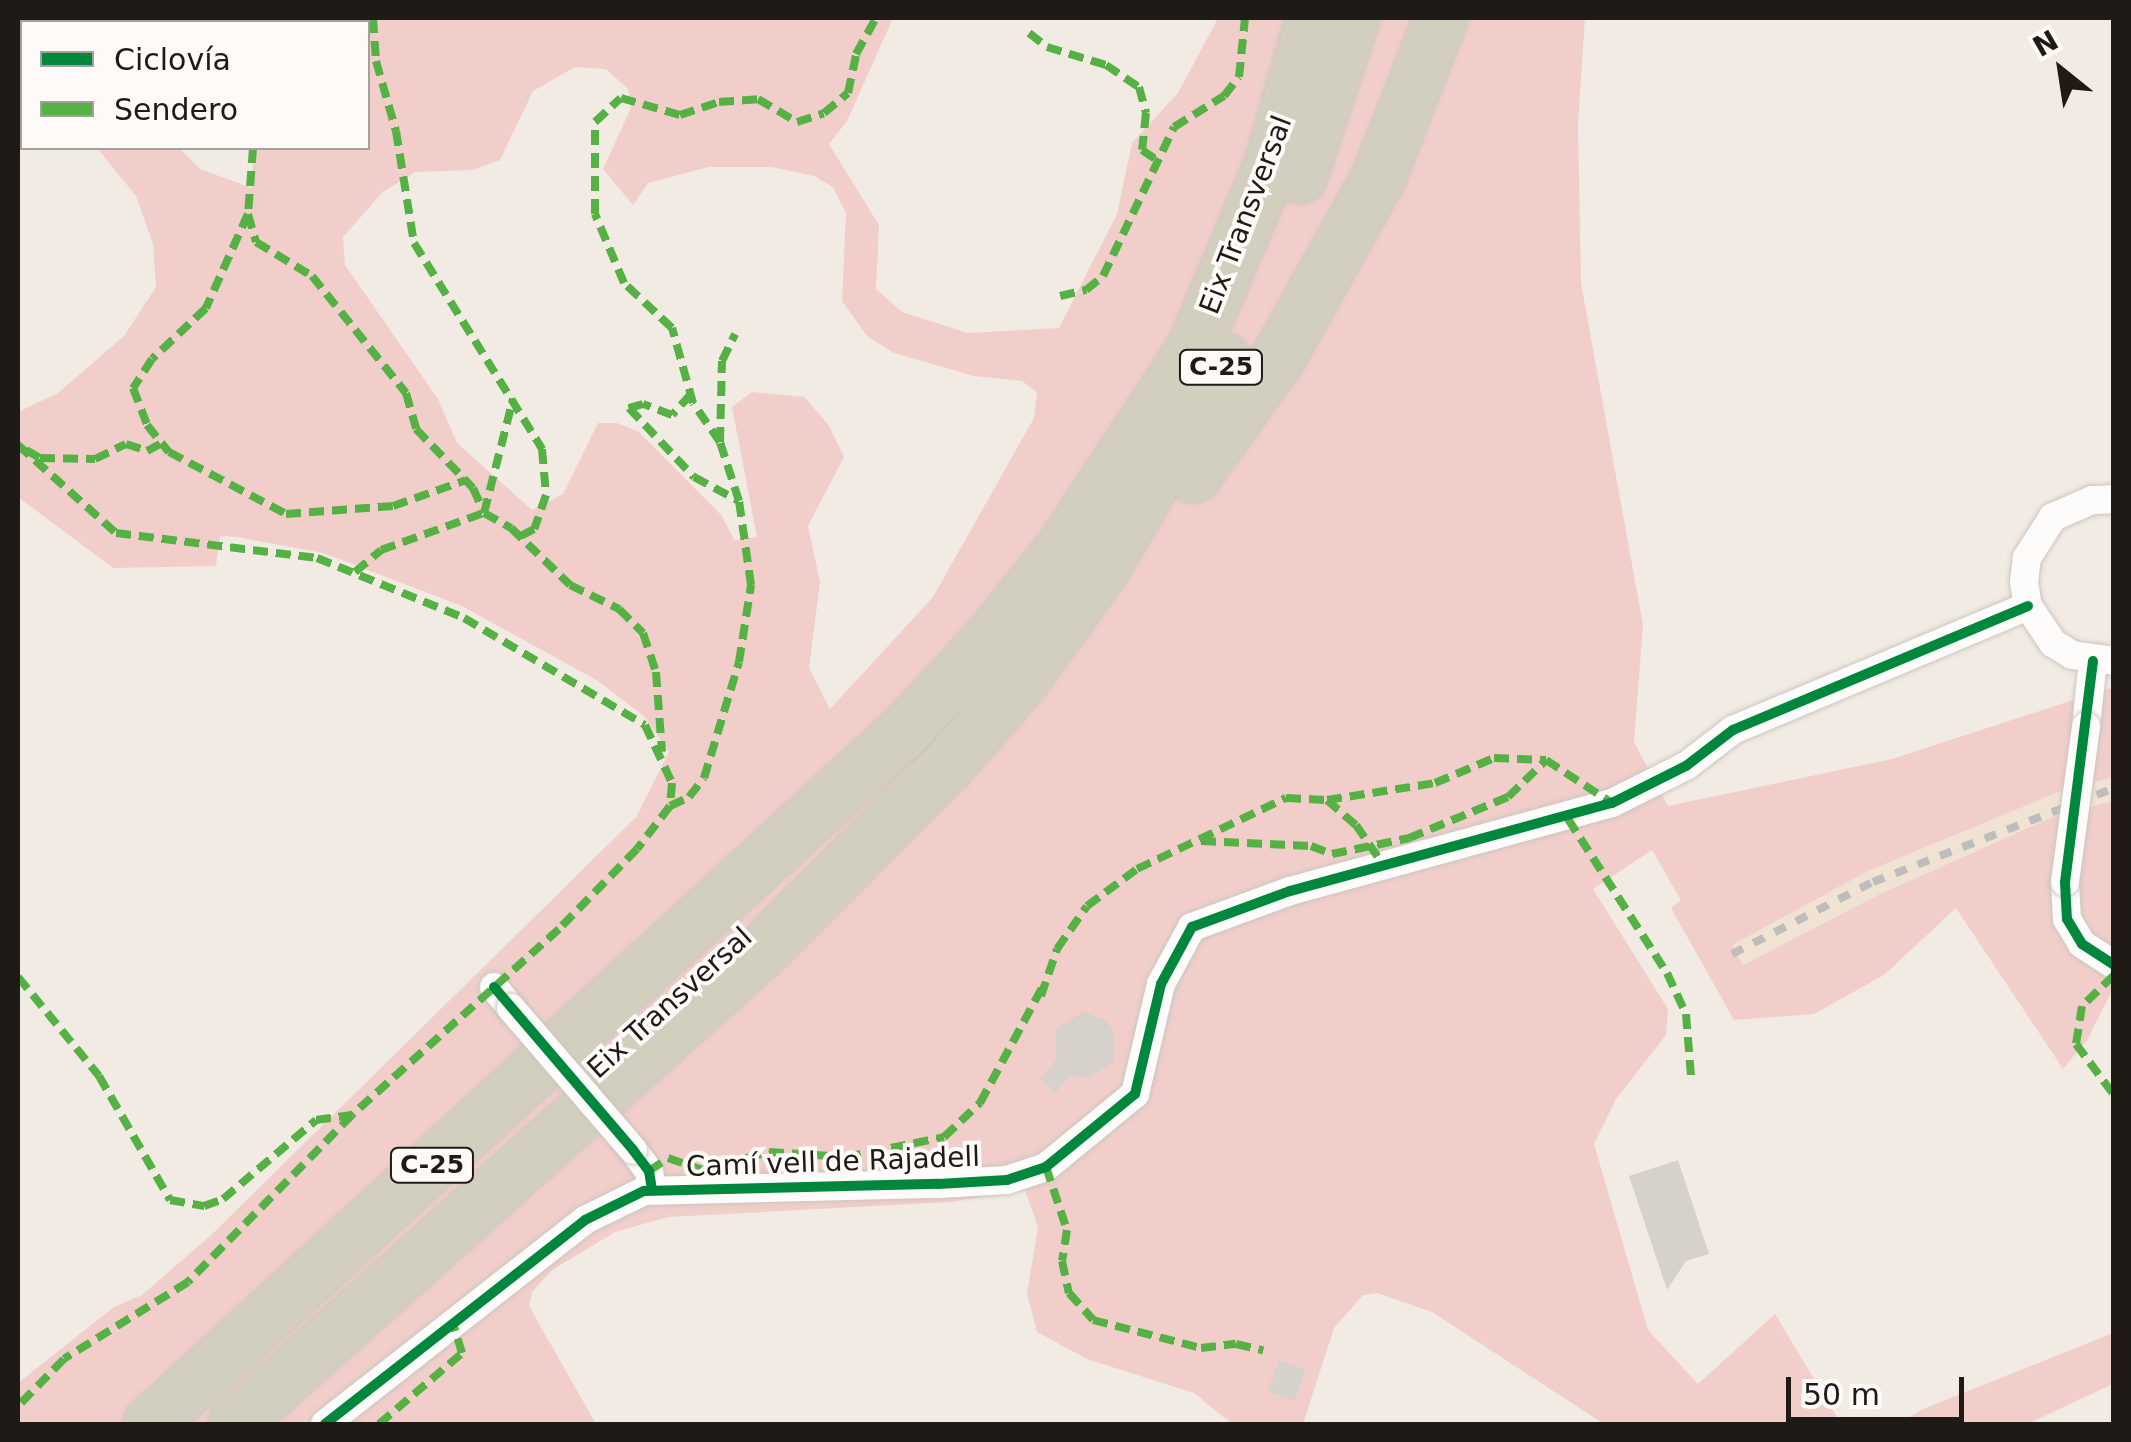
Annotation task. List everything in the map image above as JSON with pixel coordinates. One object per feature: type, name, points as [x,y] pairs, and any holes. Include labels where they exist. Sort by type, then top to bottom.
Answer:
[{"type":"highway","points":[[1193,350],[1245,194],[1276,18]]},
{"type":"highway","name":"Eix Transversal","points":[[150,1424],[909,727],[1064,547],[1193,350],[1271,164],[1313,18]]},
{"type":"highway","name":"Eix Transversal","points":[[235,1424],[760,953],[947,766],[1020,683],[1172,459],[1229,351],[1308,158],[1353,18]]},
{"type":"highway","points":[[1020,683],[1100,608],[1280,355],[1378,179],[1441,18]]},
{"type":"street","points":[[2114,499],[2072,506],[2037,535],[2027,558],[2028,606],[2053,642],[2104,661],[2086,726],[2065,882],[2066,919],[2082,944],[2114,966]]},
{"type":"street","name":"Camí vell de Rajadell","points":[[325,1424],[585,1220],[652,1190],[1007,1180],[1046,1167],[1134,1094],[1161,984],[1192,927],[1290,891],[1612,803],[1686,766],[1733,730],[2028,606]]},
{"type":"street","points":[[503,998],[634,1150],[649,1171],[652,1190]]},
{"type":"shaded area","points":[[171,18],[893,18],[847,121],[829,144],[879,225],[876,289],[902,312],[968,333],[1059,328],[1117,214],[1132,143],[1178,93],[1218,18],[1585,18],[1578,123],[1581,283],[1643,625],[1634,742],[1668,806],[1892,759],[2113,687],[2113,777],[2056,793],[1868,871],[1732,945],[1743,965],[1878,895],[2055,816],[2113,801],[2113,989],[2087,1040],[2063,1069],[1956,908],[1884,975],[1814,1014],[1734,1020],[1671,908],[1681,900],[1652,850],[1593,889],[1668,1009],[1666,1035],[1616,1099],[1594,1144],[1648,1330],[1698,1384],[1775,1314],[1841,1424],[1604,1424],[1432,1312],[1377,1293],[1363,1295],[1334,1328],[1303,1424],[1232,1424],[1194,1393],[1087,1359],[1037,1332],[1027,1294],[1038,1227],[1025,1190],[949,1202],[668,1217],[615,1232],[552,1270],[532,1292],[529,1306],[596,1424],[18,1424],[18,1383],[114,1307],[142,1295],[210,1236],[636,817],[669,752],[644,716],[598,681],[462,606],[323,553],[237,537],[220,536],[216,566],[113,568],[18,497],[18,412],[58,393],[124,336],[156,287],[153,244],[136,196],[99,150],[181,150],[200,169],[252,188],[253,150],[370,150],[370,20],[168,20]],"holes":[[[575,67],[606,69],[628,89],[631,108],[603,169],[633,205],[648,183],[708,167],[772,167],[814,176],[833,187],[846,213],[842,301],[867,336],[894,353],[974,376],[1022,381],[1037,392],[1034,418],[933,597],[830,709],[809,668],[820,582],[808,526],[844,457],[828,424],[804,397],[752,392],[732,407],[757,537],[734,540],[722,516],[639,432],[617,423],[598,423],[563,494],[532,510],[457,443],[438,399],[345,265],[343,237],[383,192],[415,172],[472,170],[500,160],[533,91]]]},
{"type":"shaded area","points":[[2113,777],[2113,801],[2055,816],[1878,895],[1742,965],[1732,944],[1868,871],[2056,793]]},
{"type":"shaded area","points":[[2113,1333],[2113,1384],[2027,1424],[1898,1424],[1923,1409]]},
{"type":"building","points":[[1084,1011],[1107,1021],[1114,1032],[1114,1062],[1088,1078],[1071,1075],[1055,1093],[1040,1079],[1056,1060],[1056,1029]]},
{"type":"building","points":[[1678,1160],[1709,1254],[1686,1261],[1667,1290],[1629,1176]]},
{"type":"building","points":[[1279,1360],[1306,1370],[1294,1401],[1267,1391]]},
{"type":"railway","points":[[1732,954],[1873,882],[2114,788]]},
{"type":"marked path","points":[[373,18],[376,61],[396,131],[414,243],[542,449],[546,495],[534,529],[521,536]]},
{"type":"marked path","points":[[720,442],[693,403],[672,328],[624,283],[595,214],[595,122],[621,98],[680,115],[719,102],[758,99],[797,122],[824,113],[848,93],[856,54],[876,18]]},
{"type":"marked path","points":[[1060,296],[1086,290],[1103,276],[1174,127],[1224,96],[1239,77],[1245,18]]},
{"type":"marked path","points":[[1029,33],[1047,47],[1106,65],[1139,87],[1146,113],[1142,150],[1157,160]]},
{"type":"marked path","points":[[253,150],[248,214],[256,242],[312,276],[406,393],[416,429],[473,488],[484,513]]},
{"type":"marked path","points":[[248,214],[206,308],[152,359],[133,388],[147,425],[169,452],[286,514],[393,506],[466,480]]},
{"type":"marked path","points":[[670,806],[689,797],[704,778],[739,662],[751,585],[739,501],[720,442],[722,361],[735,334]]},
{"type":"marked path","points":[[691,394],[672,415],[643,404],[629,408],[694,477],[739,501]]},
{"type":"marked path","points":[[484,513],[513,399]]},
{"type":"marked path","points":[[26,450],[40,458],[95,459],[126,444],[147,451],[162,443]]},
{"type":"marked path","points":[[18,445],[116,533],[317,558],[464,618],[645,725],[672,783],[670,806],[637,849],[559,929],[352,1115],[188,1282],[64,1359],[18,1406]]},
{"type":"marked path","points":[[355,572],[381,550],[484,513],[511,528],[570,585],[619,609],[643,633],[656,672],[662,752]]},
{"type":"marked path","points":[[1327,800],[1435,783],[1494,758],[1546,760],[1612,803]]},
{"type":"marked path","points":[[1201,841],[1311,846],[1332,854],[1409,838],[1508,797],[1546,760]]},
{"type":"marked path","points":[[1041,996],[1057,949],[1087,906],[1137,869],[1286,798],[1327,800],[1356,825],[1384,866]]},
{"type":"marked path","points":[[1568,819],[1667,973],[1686,1014],[1691,1076]]},
{"type":"marked path","points":[[2114,975],[2082,1006],[2076,1044],[2114,1095]]},
{"type":"marked path","points":[[18,977],[99,1076],[170,1200],[204,1206],[223,1199],[316,1120],[352,1115]]},
{"type":"marked path","points":[[649,1171],[668,1158],[702,1170],[769,1152],[846,1157],[944,1137],[980,1103],[1043,986]]},
{"type":"marked path","points":[[1046,1167],[1067,1230],[1062,1261],[1069,1293],[1093,1320],[1201,1348],[1236,1344],[1263,1350]]},
{"type":"marked path","points":[[379,1424],[462,1353],[454,1327]]},
{"type":"cycle path","points":[[325,1424],[585,1220],[644,1191],[1007,1180],[1046,1167],[1135,1094],[1161,984],[1192,927],[1290,891],[1612,803],[1686,766],[1733,730],[2028,606]]},
{"type":"cycle path","points":[[2093,661],[2065,882],[2067,919],[2082,944],[2114,965]]},
{"type":"cycle path","points":[[494,987],[633,1150],[649,1171],[652,1190]]}]
